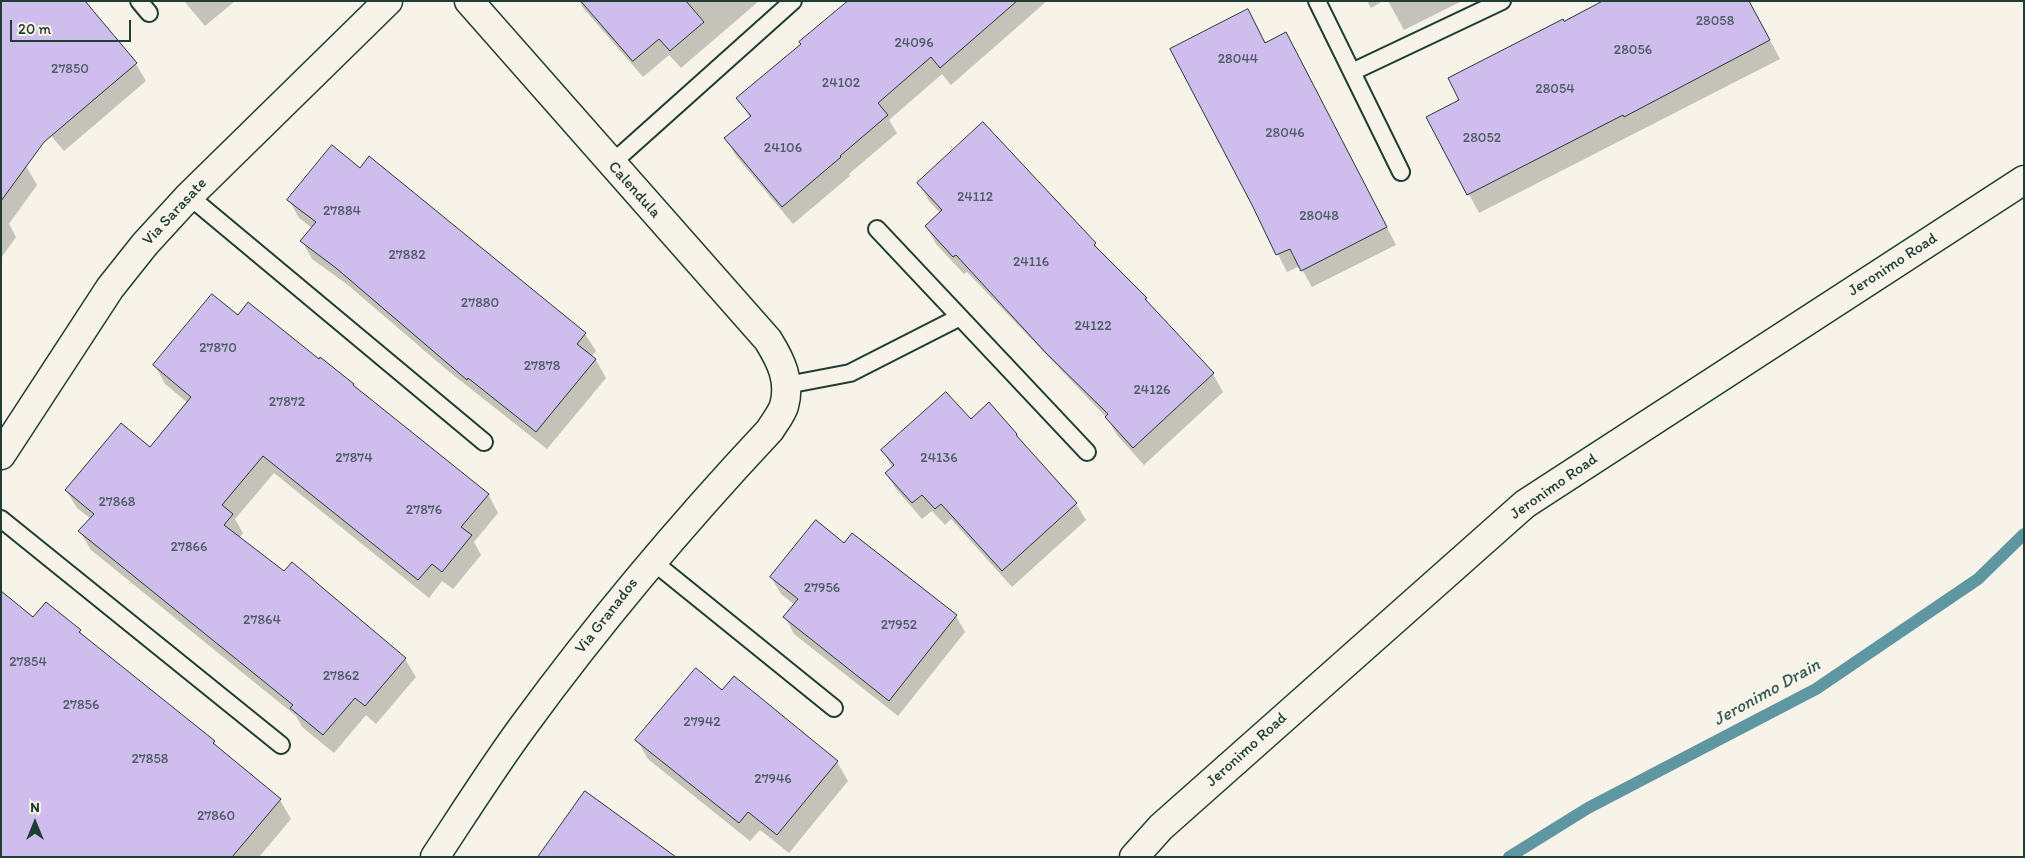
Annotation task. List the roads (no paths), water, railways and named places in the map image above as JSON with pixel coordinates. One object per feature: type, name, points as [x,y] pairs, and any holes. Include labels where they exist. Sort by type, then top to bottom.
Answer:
[{"type":"street","name":"Via Sarasate","points":[[1,455],[110,288],[144,244],[189,196],[388,1]]},
{"type":"street","name":"Calendula","points":[[469,1],[768,340],[781,361],[787,385]]},
{"type":"street","name":"Jeronimo Road","points":[[1134,857],[1161,827],[1525,504],[2024,180]]},
{"type":"street","name":"Via Granados","points":[[435,857],[523,726],[651,560],[770,430],[784,408],[787,385]]},
{"type":"lane","points":[[611,164],[793,1]]},
{"type":"lane","points":[[1317,1],[1402,172]]},
{"type":"lane","points":[[1352,72],[1502,1]]},
{"type":"lane","points":[[189,196],[484,442]]},
{"type":"lane","points":[[877,229],[1087,452]]},
{"type":"lane","points":[[787,385],[850,373],[960,317]]},
{"type":"lane","points":[[1,519],[281,746]]},
{"type":"lane","points":[[651,560],[834,708]]},
{"type":"waterway","name":"Jeronimo Drain","points":[[1509,857],[1588,808],[1816,689],[1978,579],[2024,534]]}]
